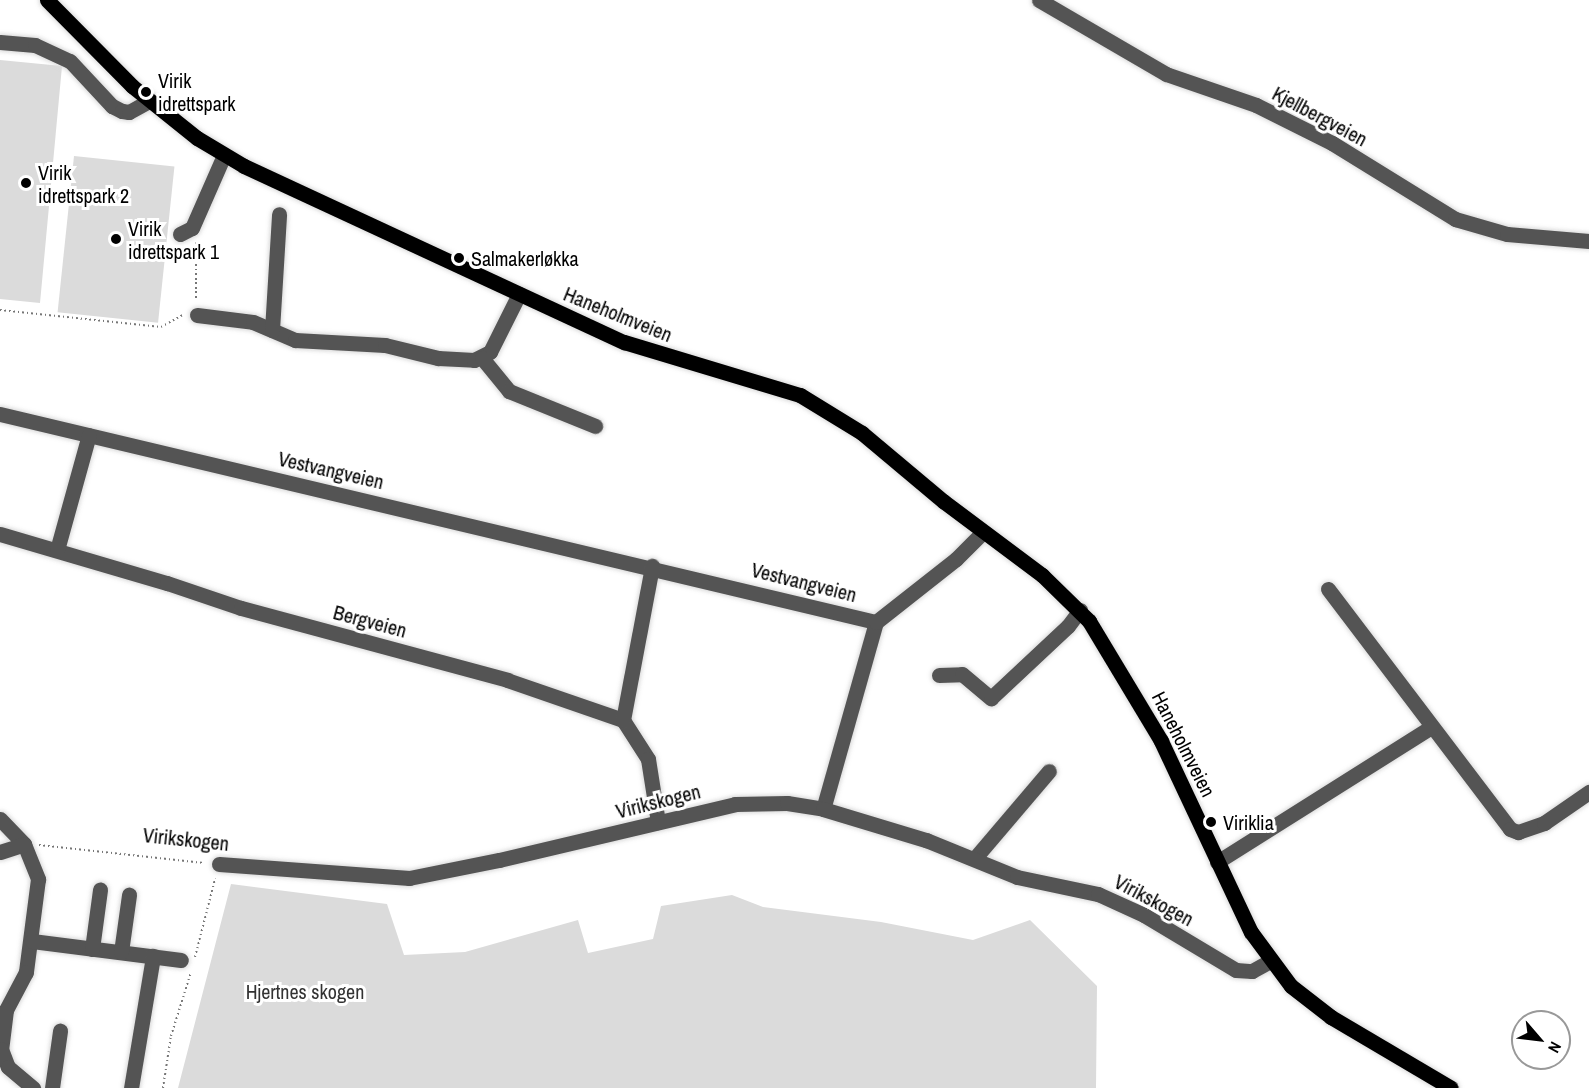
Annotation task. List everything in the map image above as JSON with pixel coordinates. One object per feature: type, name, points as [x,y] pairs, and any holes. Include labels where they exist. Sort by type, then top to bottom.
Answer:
[{"type":"main road","name":"Haneholmveien","points":[[47,0],[149,101],[224,155],[624,342],[770,384],[818,404],[862,433],[983,532],[1042,575],[1080,610],[1119,667],[1161,741],[1251,932],[1270,961],[1317,1008],[1433,1084],[1451,1088]]},
{"type":"street","name":"Kjellbergveien","points":[[1039,0],[1166,74],[1256,105],[1332,143],[1455,219],[1507,234],[1589,241]]},
{"type":"street","points":[[0,42],[35,45],[70,62],[112,106],[122,111],[149,101]]},
{"type":"street","points":[[186,231],[224,155]]},
{"type":"street","points":[[272,330],[279,214]]},
{"type":"street","points":[[197,315],[253,322],[295,340],[385,345],[459,360],[482,358],[490,352],[519,294]]},
{"type":"street","points":[[482,358],[508,391],[595,426]]},
{"type":"street","name":"Vestvangveien","points":[[0,414],[652,566],[876,622]]},
{"type":"street","points":[[57,550],[89,435]]},
{"type":"street","name":"Vestvangveien","points":[[823,809],[876,622],[956,560],[983,532]]},
{"type":"street","name":"Bergveien","points":[[0,534],[241,608],[497,677],[623,720]]},
{"type":"street","points":[[652,566],[623,720],[648,759],[658,822]]},
{"type":"street","points":[[1328,589],[1430,728],[1514,831],[1544,823],[1589,792]]},
{"type":"street","points":[[939,675],[962,674],[991,698],[1068,626],[1080,610]]},
{"type":"street","points":[[1217,862],[1430,728]]},
{"type":"street","points":[[975,858],[1049,771]]},
{"type":"street","name":"Virikskogen","points":[[219,864],[409,878],[499,861],[658,822],[757,801],[823,809],[975,858],[1017,877],[1072,887],[1125,905],[1236,970],[1252,971],[1270,961]]},
{"type":"street","points":[[0,819],[24,844],[38,879],[32,941],[26,972],[3,1009],[2,1059],[15,1075],[33,1088]]},
{"type":"street","points":[[0,852],[24,844]]},
{"type":"street","points":[[92,949],[100,890]]},
{"type":"street","points":[[121,952],[129,895]]},
{"type":"street","points":[[32,941],[181,960]]},
{"type":"street","points":[[131,1088],[153,956]]},
{"type":"street","points":[[52,1088],[60,1031]]},
{"type":"path","points":[[0,310],[161,327],[184,314],[197,315],[186,231]]},
{"type":"path","name":"Virikskogen","points":[[24,844],[219,864]]},
{"type":"path","points":[[163,1088],[171,1036],[219,864]]},
{"type":"green space","name":"Virik idrettspark 2","points":[[0,60],[62,66],[40,303],[0,299]]},
{"type":"green space","name":"Virik idrettspark 1","points":[[74,156],[174,167],[158,323],[58,312]]},
{"type":"green space","name":"Hjertnes skogen","points":[[231,884],[387,904],[404,955],[465,952],[578,920],[588,953],[653,939],[661,906],[732,895],[763,907],[881,922],[973,940],[1030,920],[1097,986],[1096,1088],[178,1088]]},
{"type":"place","name":"Virik idrettspark","points":[[146,92]]},
{"type":"place","name":"Virik idrettspark 2","points":[[26,183]]},
{"type":"place","name":"Virik idrettspark 1","points":[[116,239]]},
{"type":"place","name":"Salmakerløkka","points":[[459,258]]},
{"type":"place","name":"Viriklia","points":[[1211,822]]}]
